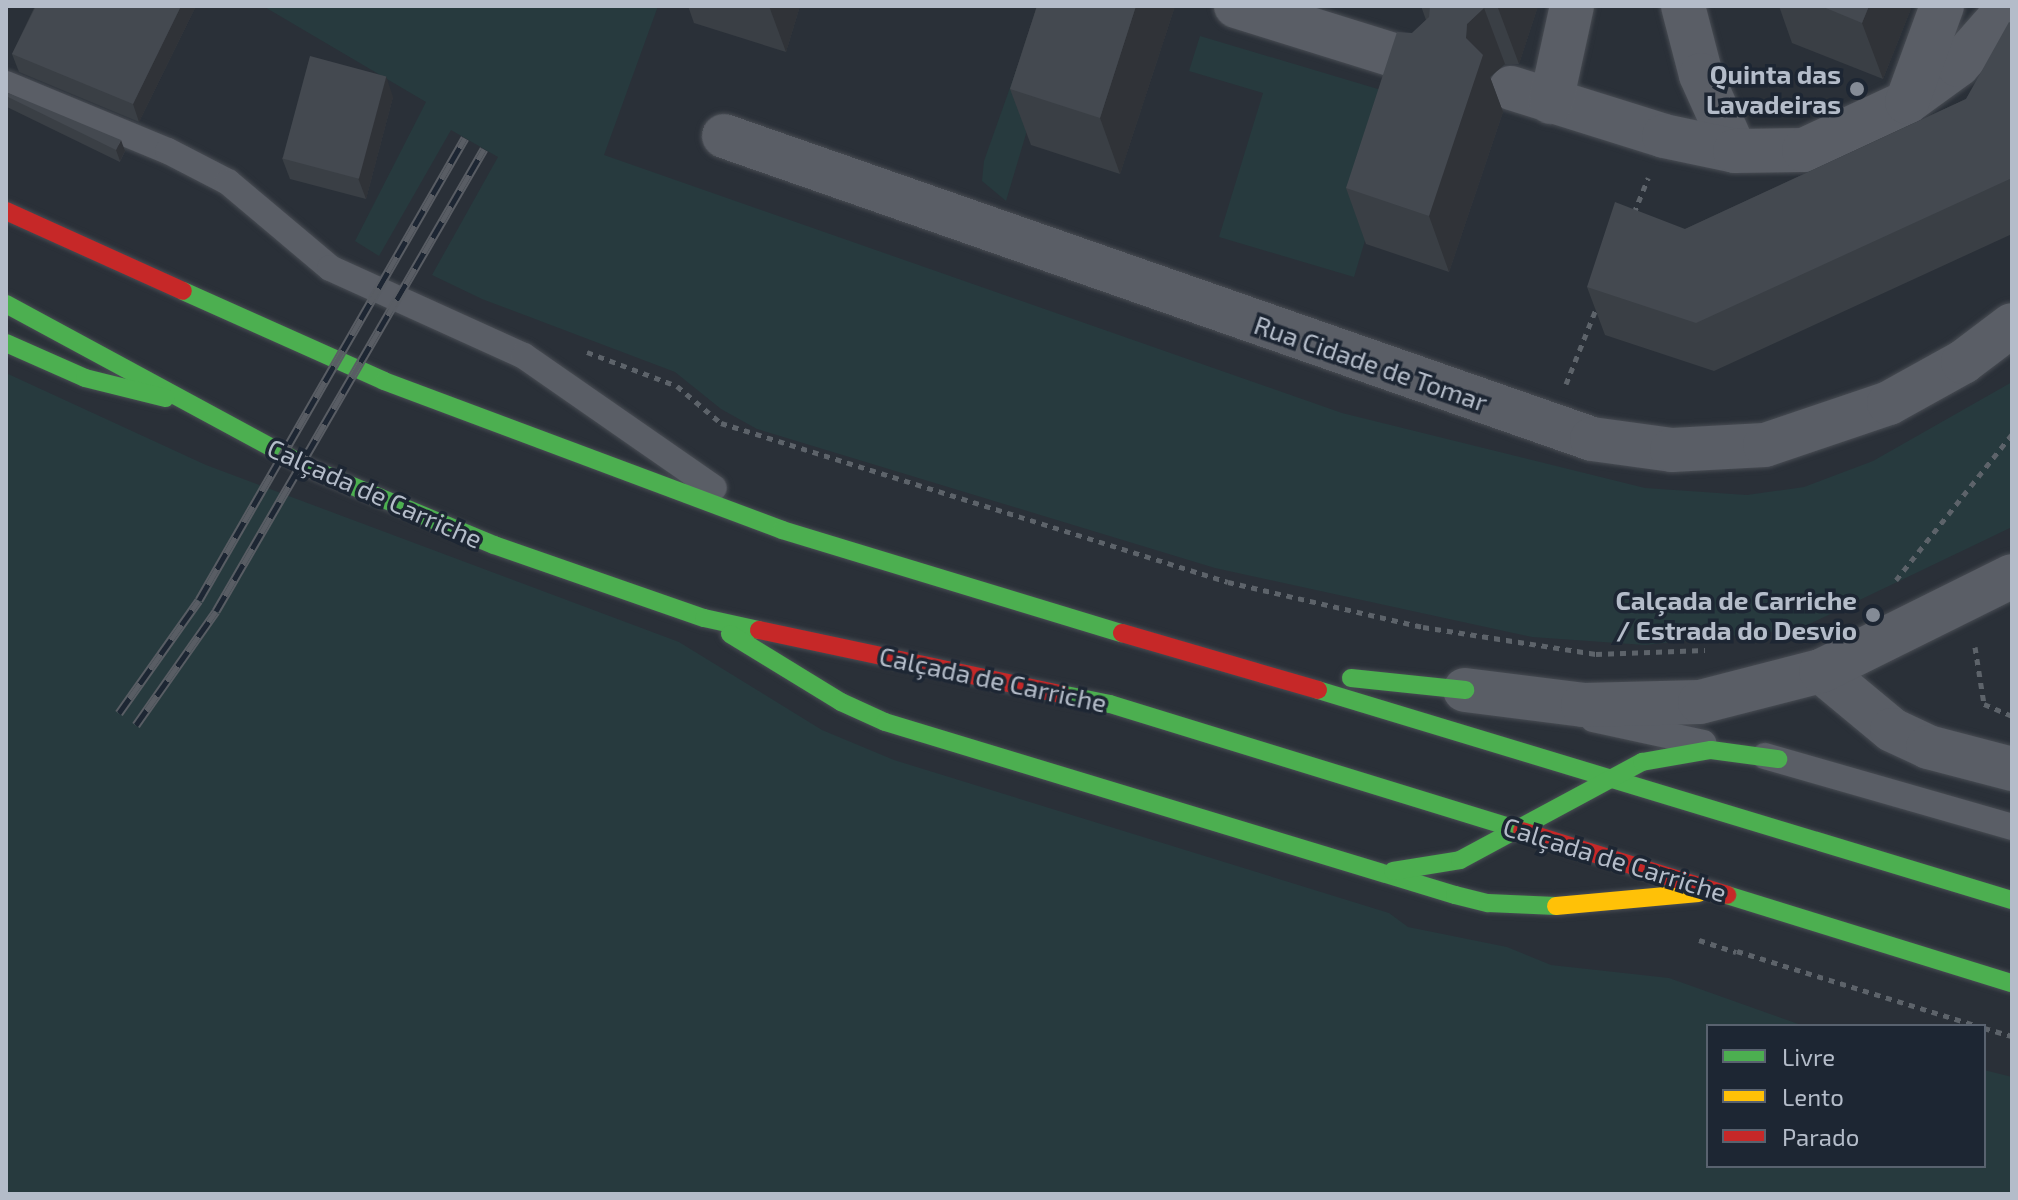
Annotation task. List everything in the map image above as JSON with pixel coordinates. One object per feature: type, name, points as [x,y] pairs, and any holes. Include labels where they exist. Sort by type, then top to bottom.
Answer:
[{"type":"main road","points":[[6,211],[384,381],[782,530],[1110,630],[1613,775],[2012,900]]},
{"type":"main road","name":"Calçada de Carriche","points":[[6,304],[100,352],[179,401],[405,510],[704,618],[1110,704],[2012,983]]},
{"type":"main road","points":[[6,343],[85,378],[179,401]]},
{"type":"main road","points":[[704,618],[841,702],[885,722],[1488,903],[1590,905],[1691,893],[1752,901]]},
{"type":"main road","points":[[1110,630],[1322,675],[1465,690]]},
{"type":"main road","points":[[1355,864],[1410,872],[1445,866],[1642,762],[1690,751],[1730,751],[1778,759]]},
{"type":"street","points":[[1236,6],[1426,65]]},
{"type":"street","points":[[1551,102],[1572,6]]},
{"type":"street","points":[[1683,6],[1701,75],[1735,151]]},
{"type":"street","points":[[1907,102],[1942,6]]},
{"type":"street","points":[[1511,88],[1664,136],[1735,151],[1804,150],[1907,102],[1958,65],[2010,6]]},
{"type":"street","name":"Rua Cidade de Tomar","points":[[724,136],[1592,439],[1672,450],[1765,445],[1889,403],[1963,362],[2012,325]]},
{"type":"street","points":[[1465,690],[1583,705],[1700,702],[1821,671],[2012,576]]},
{"type":"street","points":[[1821,671],[1892,730],[1928,747],[2012,769]]},
{"type":"lane","points":[[6,84],[168,151],[228,182],[319,262],[524,356],[583,394],[653,450],[782,530]]},
{"type":"lane","points":[[1465,690],[1778,759],[2012,827]]},
{"type":"path","points":[[1630,223],[1664,136]]},
{"type":"path","points":[[1550,426],[1601,296]]},
{"type":"path","points":[[582,350],[677,386],[721,423],[1228,582],[1423,627],[1596,654],[1715,649]]},
{"type":"path","points":[[1893,584],[2012,434]]},
{"type":"path","points":[[1975,647],[1984,704],[2012,716]]},
{"type":"path","points":[[1986,1029],[2012,1036]]},
{"type":"green space","points":[[263,6],[658,6],[604,155],[1342,413],[1645,488],[1747,495],[1804,487],[1873,461],[2012,382],[2012,527],[1799,629],[1645,645],[1532,637],[1215,568],[757,429],[721,409],[675,372],[482,299],[432,275],[498,157],[451,130],[379,256],[355,241],[426,102]]},
{"type":"green space","points":[[1039,6],[1064,6],[1006,201],[982,181],[984,161]]},
{"type":"green space","points":[[1200,36],[1408,98],[1354,277],[1219,237],[1263,93],[1189,71]]},
{"type":"green space","points":[[6,373],[206,465],[679,642],[822,730],[894,760],[1389,913],[1408,927],[1507,947],[1551,965],[1669,978],[1798,1024],[1706,1024],[1706,1168],[1986,1168],[1986,1070],[2012,1077],[2012,1194],[6,1194]]},
{"type":"building","points":[[36,6],[181,6],[133,104],[12,54]]},
{"type":"building","points":[[1037,6],[1136,6],[1100,118],[1010,89]]},
{"type":"building","points":[[1430,6],[1499,6],[1484,8],[1467,24],[1466,38],[1483,55],[1429,216],[1346,188],[1397,32],[1412,33],[1429,17]]},
{"type":"building","points":[[1821,6],[1869,6],[1862,23]]},
{"type":"building","points":[[2009,22],[2012,24],[2012,178],[1696,323],[1587,287],[1615,202],[1685,229],[1966,99]]},
{"type":"building","points":[[310,56],[386,76],[359,179],[283,158]]},
{"type":"building","points":[[6,92],[121,140],[116,150],[6,96]]},
{"type":"railway","points":[[119,713],[199,600],[465,138]]},
{"type":"railway","points":[[136,725],[216,611],[484,149]]},
{"type":"traffic: fast","points":[[183,291],[384,381],[782,530],[1122,633]]},
{"type":"traffic: fast","points":[[6,304],[309,468],[494,545],[704,618],[759,630]]},
{"type":"traffic: fast","points":[[6,343],[85,378],[166,398]]},
{"type":"traffic: fast","points":[[730,634],[841,702],[885,722],[1455,895],[1488,903],[1556,906]]},
{"type":"traffic: fast","points":[[1351,678],[1465,690]]},
{"type":"traffic: fast","points":[[1318,690],[2012,900]]},
{"type":"traffic: fast","points":[[1061,694],[1110,704],[1522,831]]},
{"type":"traffic: fast","points":[[1393,871],[1460,860],[1642,762],[1711,750],[1778,759]]},
{"type":"traffic: fast","points":[[1727,895],[2012,983]]},
{"type":"traffic: slow","points":[[1556,906],[1698,893]]},
{"type":"traffic: jam","points":[[6,211],[183,291]]},
{"type":"traffic: jam","points":[[759,630],[1061,694]]},
{"type":"traffic: jam","points":[[1122,633],[1318,690]]},
{"type":"traffic: jam","points":[[1522,831],[1727,895]]},
{"type":"place","name":"Quinta das Lavadeiras","points":[[1857,89]]},
{"type":"place","name":"Calçada de Carriche / Estrada do Desvio","points":[[1873,615]]}]
